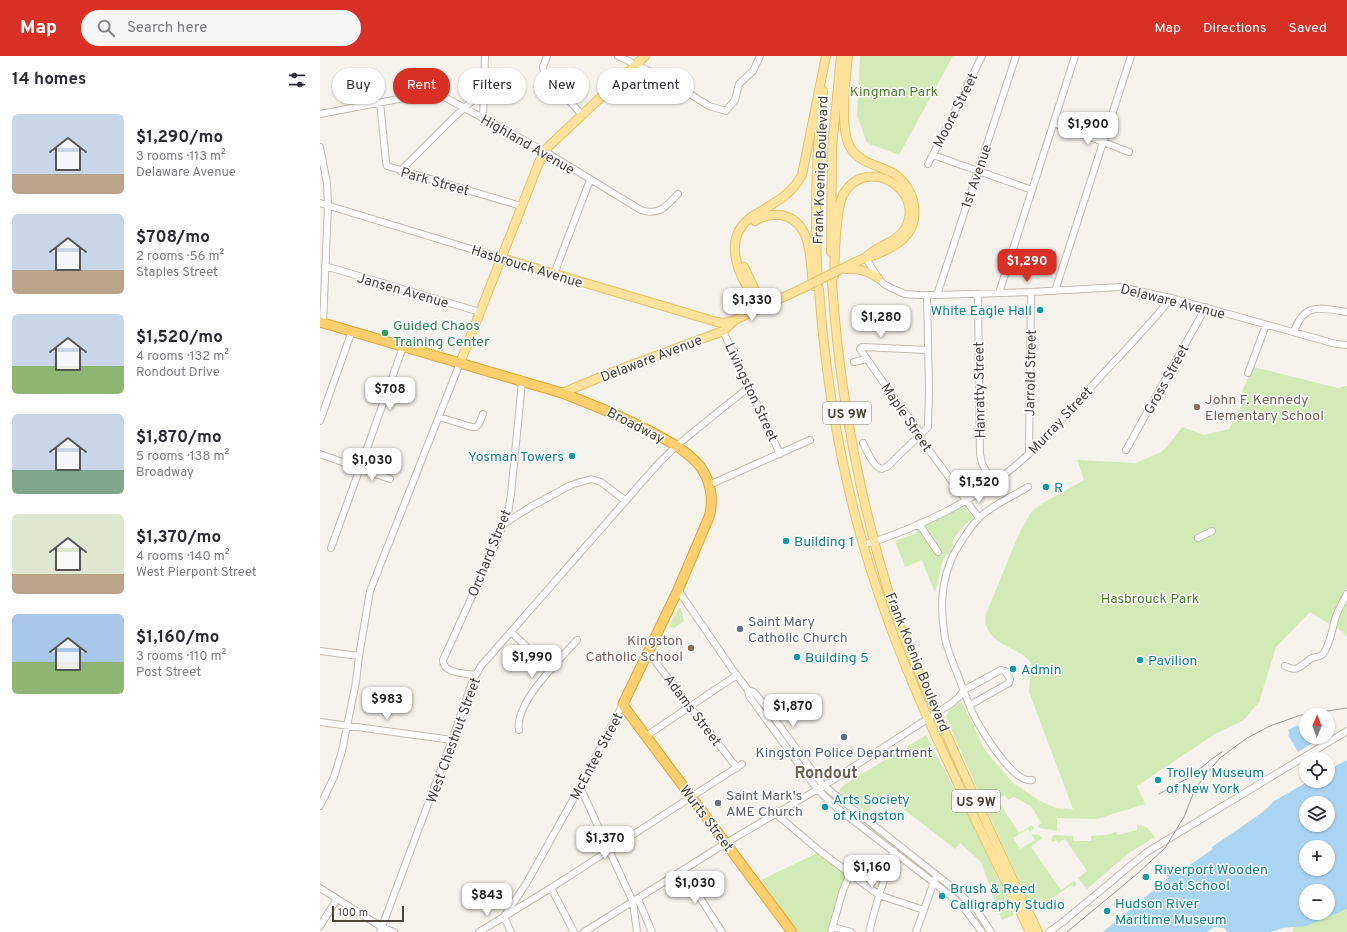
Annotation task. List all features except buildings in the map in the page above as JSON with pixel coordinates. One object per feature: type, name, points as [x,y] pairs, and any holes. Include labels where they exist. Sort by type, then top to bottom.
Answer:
[{"type":"highway","name":"Broadway","points":[[322,322],[562,393],[616,414],[676,446],[699,465],[704,472],[712,499],[709,518],[678,590]]},
{"type":"highway","name":"McEntee Street","points":[[623,704],[678,590]]},
{"type":"highway","name":"Wurts Street","points":[[623,704],[624,708],[792,932]]},
{"type":"main road","points":[[460,363],[537,165],[544,151],[645,56]]},
{"type":"main road","points":[[760,307],[751,294],[736,260],[734,250],[736,240],[741,228],[749,219],[785,197],[802,175],[827,56]]},
{"type":"main road","name":"Frank Koenig Boulevard","points":[[827,56],[820,121],[817,174],[816,287],[837,436],[849,491],[863,545],[888,623],[910,677],[928,719],[1014,889],[1038,932]]},
{"type":"main road","name":"Frank Koenig Boulevard","points":[[841,56],[834,115],[831,174],[833,282],[839,357],[850,434],[862,495],[874,542],[897,617],[916,666],[1014,889],[1030,932]]},
{"type":"main road","points":[[848,56],[845,116],[848,144],[853,152],[863,160],[889,171],[900,179],[911,195],[915,213],[912,226],[906,236],[892,248],[866,258]]},
{"type":"main road","points":[[833,282],[838,216],[843,196],[849,187],[858,180],[869,177],[880,177],[895,184],[903,193],[908,203],[908,218],[905,228],[898,237],[874,250],[866,258]]},
{"type":"main road","points":[[760,307],[756,292],[743,263],[740,250],[741,241],[745,231],[752,223],[761,217],[773,214],[785,216],[800,226],[808,240],[816,287]]},
{"type":"main road","name":"Hasbrouck Avenue","points":[[502,258],[717,322],[723,323],[735,320]]},
{"type":"main road","name":"Delaware Avenue","points":[[562,393],[723,331],[735,320],[760,307],[866,258]]},
{"type":"main road","points":[[841,269],[867,271],[878,278]]},
{"type":"street","points":[[485,56],[485,68]]},
{"type":"street","points":[[547,56],[543,67],[544,72],[582,115]]},
{"type":"street","points":[[618,56],[660,76],[709,106],[726,111],[735,100],[739,84],[753,71],[760,56]]},
{"type":"street","name":"Moore Street","points":[[928,164],[982,56]]},
{"type":"street","name":"1st Avenue","points":[[936,295],[1016,56]]},
{"type":"street","points":[[999,293],[1075,56]]},
{"type":"street","points":[[1055,291],[1132,56]]},
{"type":"street","name":"Highland Avenue","points":[[385,101],[435,92],[544,151],[590,180],[647,212],[655,213],[660,211],[678,194]]},
{"type":"street","name":"Highland Avenue","points":[[320,114],[370,104]]},
{"type":"street","name":"Park Street","points":[[380,104],[386,162],[389,168],[521,206]]},
{"type":"street","points":[[400,171],[468,104]]},
{"type":"street","points":[[483,118],[484,104]]},
{"type":"street","points":[[1054,123],[1130,152]]},
{"type":"street","points":[[320,147],[327,183],[328,206],[322,322]]},
{"type":"street","points":[[933,155],[1032,190]]},
{"type":"street","points":[[554,274],[590,180]]},
{"type":"street","name":"Hasbrouck Avenue","points":[[320,203],[502,258]]},
{"type":"street","name":"Delaware Avenue","points":[[866,258],[878,278],[884,284],[898,291],[911,295],[927,296],[1055,291],[1094,287],[1120,287],[1171,298],[1336,344],[1347,345]]},
{"type":"street","name":"Jansen Avenue","points":[[326,266],[480,312]]},
{"type":"street","name":"Jarrold Street","points":[[1029,453],[1031,292]]},
{"type":"street","name":"Hanratty Street","points":[[978,294],[980,454],[982,463],[992,483]]},
{"type":"street","points":[[863,443],[876,465],[881,469],[888,466],[920,436],[929,425],[930,390],[927,296]]},
{"type":"street","name":"Murray Street","points":[[863,545],[919,524],[943,512],[992,483],[1020,461],[1061,421],[1147,328],[1171,298]]},
{"type":"street","name":"Gross Street","points":[[1126,450],[1206,307]]},
{"type":"street","points":[[1294,332],[1298,321],[1304,313],[1314,309],[1347,312]]},
{"type":"street","points":[[1248,373],[1266,325]]},
{"type":"street","points":[[320,421],[352,331]]},
{"type":"street","name":"Livingston Street","points":[[723,331],[780,454]]},
{"type":"street","points":[[331,548],[403,347]]},
{"type":"street","name":"Maple Street","points":[[928,350],[861,347],[860,350],[917,428],[923,442],[978,518]]},
{"type":"street","points":[[854,362],[866,359]]},
{"type":"street","points":[[320,804],[334,777],[342,751],[356,682],[370,591],[460,363]]},
{"type":"street","name":"Orchard Street","points":[[475,675],[448,670],[444,665],[443,660],[508,514],[522,382]]},
{"type":"street","name":"West Chestnut Street","points":[[382,930],[475,675],[481,666],[657,465],[676,446],[749,387]]},
{"type":"street","points":[[439,417],[476,427],[479,424],[483,414]]},
{"type":"street","points":[[709,485],[810,440]]},
{"type":"street","points":[[320,454],[390,478]]},
{"type":"street","points":[[505,523],[532,506],[571,485],[591,479],[601,482],[626,501]]},
{"type":"street","points":[[1028,487],[978,518],[965,537],[950,563],[944,582],[942,618],[948,649],[970,705],[989,741],[1006,764],[1022,779],[1028,781],[1032,780]]},
{"type":"street","points":[[919,524],[938,552]]},
{"type":"street","points":[[1198,538],[1212,531]]},
{"type":"street","points":[[678,590],[748,690],[750,696],[817,789],[837,808],[934,882],[963,907],[982,932]]},
{"type":"street","points":[[1285,666],[1297,669],[1311,658],[1319,657],[1323,654],[1330,639],[1336,616],[1347,594]]},
{"type":"street","points":[[511,632],[552,670]]},
{"type":"street","points":[[519,730],[518,724],[525,704],[532,692],[577,640]]},
{"type":"street","points":[[320,651],[359,656]]},
{"type":"street","name":"Adams Street","points":[[648,652],[739,766],[692,797]]},
{"type":"street","points":[[584,932],[726,843],[824,786],[937,713],[958,698],[964,690],[1001,670],[1005,670],[1010,679],[1009,683],[970,705]]},
{"type":"street","points":[[646,736],[737,676]]},
{"type":"street","points":[[748,690],[754,692],[766,707],[824,786],[938,875],[976,909],[991,932]]},
{"type":"street","name":"McEntee Street","points":[[504,917],[526,884],[623,704]]},
{"type":"street","points":[[320,722],[452,740]]},
{"type":"street","points":[[1049,932],[1147,852],[1347,730]]},
{"type":"street","points":[[580,786],[635,901],[652,932]]},
{"type":"street","points":[[479,932],[551,888],[692,797]]},
{"type":"street","points":[[776,814],[821,852],[879,895],[924,910]]},
{"type":"street","points":[[869,932],[879,895],[894,851]]},
{"type":"street","points":[[683,871],[722,932]]},
{"type":"street","points":[[850,874],[843,890],[832,929],[851,932]]},
{"type":"street","points":[[916,932],[934,882],[938,875]]},
{"type":"street","points":[[320,888],[382,930],[394,932]]},
{"type":"street","points":[[551,888],[574,932]]},
{"type":"street","points":[[320,926],[337,899]]},
{"type":"street","points":[[635,901],[637,932]]},
{"type":"street","points":[[504,917],[511,932]]},
{"type":"green space","name":"Kingman Park","points":[[860,56],[953,56],[899,155],[867,143],[857,115]]},
{"type":"green space","name":"Hasbrouck Park","points":[[1254,367],[1338,388],[1347,386],[1347,587],[1345,590],[1347,591],[1347,637],[1343,632],[1310,612],[1276,647],[1259,702],[1244,720],[1215,734],[1137,786],[1145,804],[1097,819],[1057,818],[1057,831],[1039,828],[1038,826],[1041,823],[1031,806],[1014,797],[1008,800],[1005,795],[997,799],[1019,833],[1032,825],[1034,829],[1030,832],[1028,829],[1013,838],[1020,849],[1035,840],[1031,834],[1039,835],[1042,838],[1031,847],[1061,890],[1074,881],[1077,884],[1074,887],[1071,885],[1047,902],[1031,906],[946,717],[952,707],[962,702],[985,750],[1013,783],[1040,801],[1056,808],[1073,809],[1029,692],[1031,663],[1023,655],[1000,642],[990,634],[987,628],[986,614],[1018,536],[1031,512],[1043,503],[1084,480],[1077,460],[1136,463],[1161,452],[1167,447],[1182,427],[1204,435],[1229,429],[1247,395],[1242,391]]},
{"type":"green space","points":[[963,507],[974,518],[973,521],[970,520],[960,530],[952,543],[955,545],[949,555],[946,554],[942,563],[935,593],[922,560],[905,567],[895,541],[917,533],[916,530]]},
{"type":"green space","points":[[679,608],[681,608],[684,621],[674,628],[669,627]]},
{"type":"green space","points":[[926,735],[979,836],[1014,915],[1002,920],[981,862],[960,843],[955,849],[883,793],[867,812],[839,790],[844,785]]},
{"type":"green space","points":[[833,797],[932,873],[930,875],[831,799]]},
{"type":"green space","points":[[1137,825],[1146,827],[1155,837],[1129,853],[1087,889],[1078,878],[1087,871],[1065,839],[1059,843],[1056,840],[1053,842],[1051,839],[1054,835],[1073,836],[1073,841],[1091,841],[1091,836],[1106,835],[1116,832],[1118,835],[1137,830]]},
{"type":"green space","points":[[817,853],[846,874],[827,932],[796,932],[761,880]]},
{"type":"green space","points":[[1347,909],[1347,932],[1292,932],[1294,927],[1306,925],[1319,920],[1335,920],[1335,914]]},
{"type":"water","points":[[1297,725],[1299,728],[1299,744],[1311,744],[1298,752],[1288,735],[1290,734],[1288,730]]},
{"type":"water","points":[[1347,760],[1347,909],[1335,914],[1335,884],[1299,884],[1299,920],[1320,920],[1306,926],[1283,928],[1270,932],[1227,932],[1225,928],[1214,927],[1207,932],[1103,932],[1168,878],[1165,874],[1170,869],[1188,866],[1213,849],[1212,847],[1263,812],[1274,801],[1299,787],[1299,788],[1335,788],[1335,766]]},
{"type":"tram line","points":[[1067,932],[1137,874],[1165,848],[1184,817],[1195,789],[1220,758],[1247,738],[1270,726],[1301,715],[1347,708]]},
{"type":"tram line","points":[[1159,794],[1190,777],[1222,752]]},
{"type":"place","name":"White Eagle Hall","points":[[1040,310]]},
{"type":"place","name":"Guided Chaos Training Center","points":[[385,333]]},
{"type":"place","name":"John F. Kennedy Elementary School","points":[[1197,407]]},
{"type":"place","name":"Yosman Towers","points":[[572,456]]},
{"type":"place","name":"R","points":[[1046,487]]},
{"type":"place","name":"Building 1","points":[[786,541]]},
{"type":"place","name":"Saint Mary Catholic Church","points":[[740,629]]},
{"type":"place","name":"Kingston Catholic School","points":[[691,648]]},
{"type":"place","name":"Building 5","points":[[797,657]]},
{"type":"place","name":"Pavilion","points":[[1140,660]]},
{"type":"place","name":"Admin","points":[[1013,669]]},
{"type":"place","name":"Kingston Police Department","points":[[844,737]]},
{"type":"place","name":"Trolley Museum of New York","points":[[1158,780]]},
{"type":"place","name":"Saint Mark's AME Church","points":[[718,803]]},
{"type":"place","name":"Arts Society of Kingston","points":[[825,807]]},
{"type":"place","name":"Riverport Wooden Boat School","points":[[1146,877]]},
{"type":"place","name":"Brush & Reed Calligraphy Studio","points":[[942,896]]},
{"type":"place","name":"Hudson River Maritime Museum","points":[[1107,911]]},
{"type":"district","name":"Rondout","points":[[826,772]]}]
